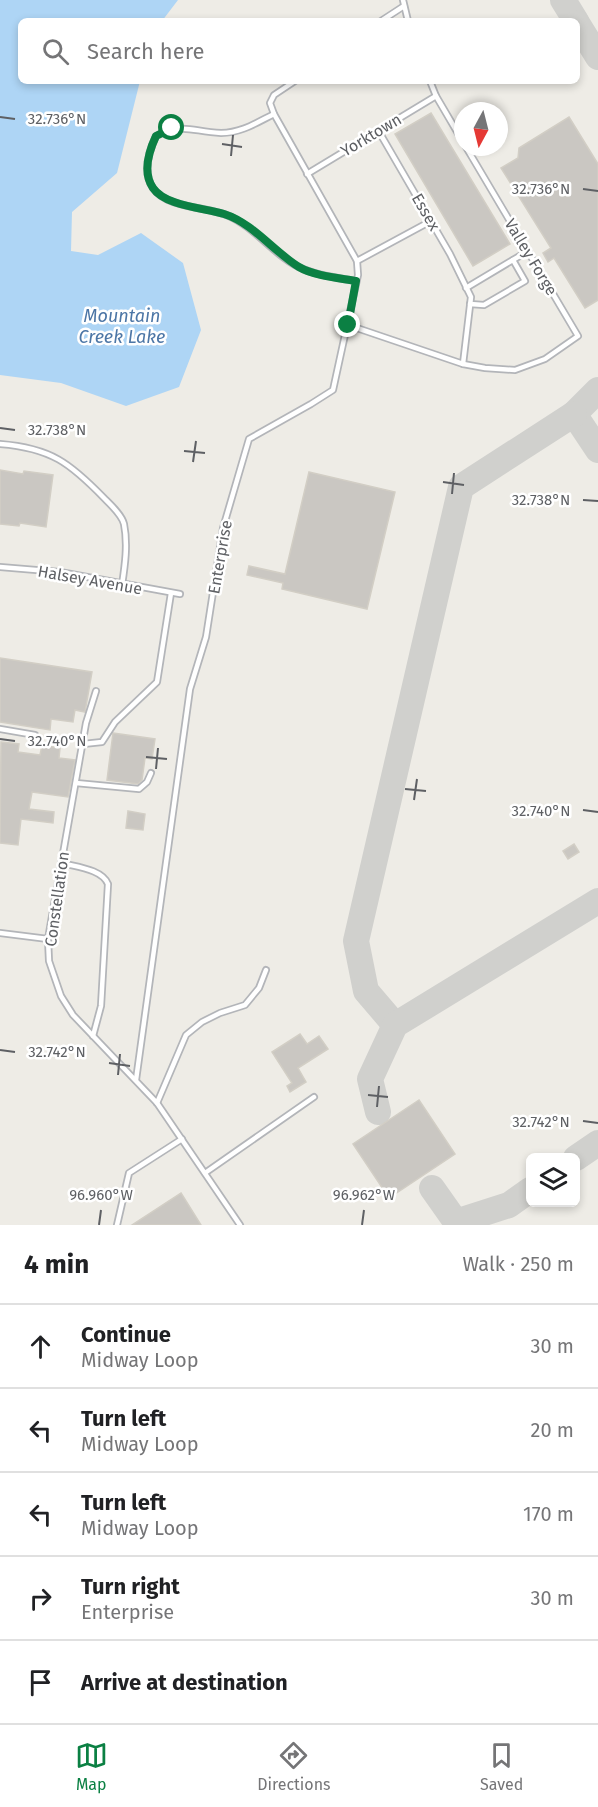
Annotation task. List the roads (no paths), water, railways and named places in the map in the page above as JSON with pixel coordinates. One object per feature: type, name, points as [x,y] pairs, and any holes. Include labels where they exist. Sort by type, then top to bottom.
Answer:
[{"type":"lane","points":[[385,18],[404,3],[407,18]]},
{"type":"lane","points":[[290,84],[274,95],[270,103],[274,114],[357,261],[431,221]]},
{"type":"lane","points":[[431,84],[454,127]]},
{"type":"lane","name":"Yorktown","points":[[307,174],[436,96]]},
{"type":"lane","points":[[274,114],[244,130],[220,133],[192,128],[172,128],[156,136],[147,155],[148,174],[152,187],[164,198],[228,215],[248,227],[302,269],[356,281]]},
{"type":"lane","name":"Essex","points":[[378,130],[450,254],[471,297],[470,304]]},
{"type":"lane","name":"Valley Forge","points":[[463,364],[514,370],[545,359],[578,336],[471,156]]},
{"type":"lane","points":[[466,288],[528,251]]},
{"type":"lane","points":[[348,325],[463,364],[470,304],[484,306],[525,281],[513,260]]},
{"type":"lane","name":"Enterprise","points":[[136,1080],[190,689],[206,637],[223,528],[249,439],[311,405],[333,390],[348,325],[357,261]]},
{"type":"lane","points":[[0,444],[18,445],[55,456],[74,468],[112,506],[124,522],[126,564],[122,585]]},
{"type":"lane","name":"Halsey Avenue","points":[[0,567],[60,572],[180,594]]},
{"type":"lane","points":[[83,744],[102,742],[115,722],[157,682],[171,593]]},
{"type":"lane","name":"Constellation","points":[[96,690],[86,723],[48,939],[49,961],[61,996],[73,1016],[157,1102],[240,1225]]},
{"type":"lane","points":[[0,729],[35,735]]},
{"type":"lane","points":[[76,783],[139,789],[147,782],[151,773]]},
{"type":"lane","points":[[62,863],[105,877],[108,884],[102,996],[93,1036]]},
{"type":"lane","points":[[0,933],[48,939]]},
{"type":"lane","points":[[157,1102],[186,1035],[202,1022],[245,1005],[259,988],[267,970]]},
{"type":"lane","points":[[206,1173],[314,1097]]},
{"type":"lane","points":[[117,1225],[129,1173],[182,1139]]},
{"type":"water","name":"Mountain Creek Lake","points":[[0,0],[178,0],[164,18],[18,18],[18,84],[139,84],[117,173],[72,212],[71,251],[98,255],[141,233],[183,263],[201,330],[179,387],[126,406],[61,383],[0,375]]}]
